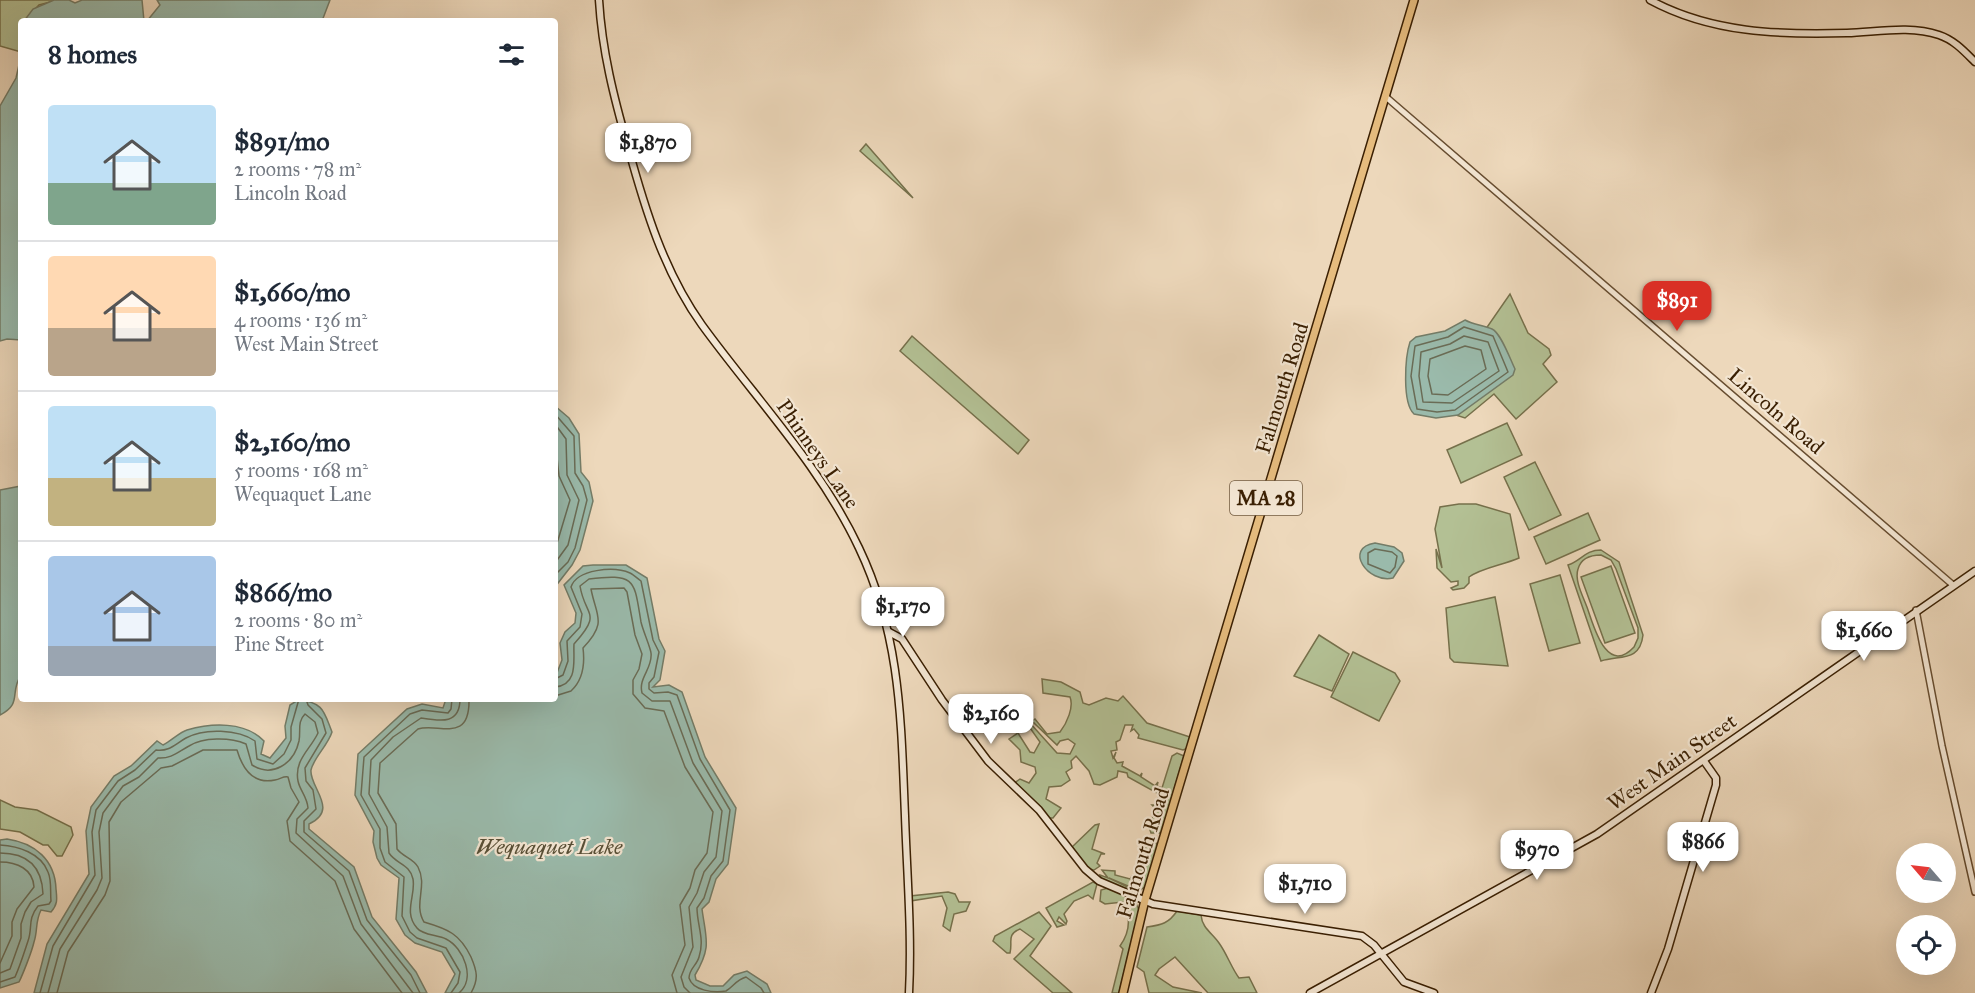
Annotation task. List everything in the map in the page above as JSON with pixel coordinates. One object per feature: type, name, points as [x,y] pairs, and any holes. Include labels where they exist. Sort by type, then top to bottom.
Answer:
[{"type":"main road","name":"Phinneys Lane","points":[[599,0],[602,41],[610,85],[644,206],[663,256],[701,323],[830,493],[867,565],[889,632],[901,709],[910,928],[909,993]]},
{"type":"main road","name":"Falmouth Road","points":[[1123,993],[1145,900],[1414,0]]},
{"type":"main road","points":[[1650,0],[1698,21],[1742,30],[1820,34],[1899,30],[1928,32],[1951,40],[1975,62]]},
{"type":"main road","name":"West Main Street","points":[[1310,993],[1598,834],[1975,571]]},
{"type":"main road","points":[[889,632],[902,639],[942,700],[988,761],[1044,815],[1092,876],[1105,885],[1145,900],[1356,934],[1368,940],[1404,982],[1434,993]]},
{"type":"main road","points":[[1652,993],[1668,949],[1717,782],[1704,761]]},
{"type":"street","name":"Lincoln Road","points":[[1386,97],[1953,585]]},
{"type":"street","points":[[1916,610],[1942,746],[1975,892]]},
{"type":"shaded area","points":[[0,0],[58,0],[39,5],[27,18],[18,18],[18,51],[0,46]]},
{"type":"shaded area","points":[[866,144],[913,198],[860,151]]},
{"type":"shaded area","points":[[1510,294],[1528,333],[1549,349],[1551,355],[1543,364],[1557,382],[1516,419],[1494,394],[1465,418],[1409,400],[1481,336]]},
{"type":"shaded area","points":[[912,336],[1029,440],[1018,454],[900,351]]},
{"type":"shaded area","points":[[1507,423],[1522,455],[1461,483],[1447,450]]},
{"type":"shaded area","points":[[1535,462],[1561,515],[1529,530],[1504,477]]},
{"type":"shaded area","points":[[1476,504],[1510,514],[1519,558],[1474,574],[1469,577],[1469,583],[1464,588],[1453,590],[1451,588],[1458,585],[1458,581],[1451,582],[1437,568],[1436,549],[1442,568],[1435,529],[1440,507]]},
{"type":"shaded area","points":[[1588,513],[1600,540],[1546,564],[1534,537]]},
{"type":"shaded area","points":[[1596,550],[1601,550],[1619,562],[1643,635],[1638,650],[1633,654],[1601,661],[1568,565]],"holes":[[[1601,555],[1611,560],[1638,628],[1638,638],[1634,647],[1625,654],[1616,656],[1609,653],[1598,637],[1577,579],[1579,565],[1587,558]]]},
{"type":"shaded area","points":[[1611,566],[1635,633],[1605,643],[1581,577]]},
{"type":"shaded area","points":[[1560,575],[1580,643],[1549,651],[1530,584]]},
{"type":"shaded area","points":[[1495,597],[1508,666],[1454,662],[1450,658],[1446,608]]},
{"type":"shaded area","points":[[1319,635],[1349,654],[1332,691],[1294,676]]},
{"type":"shaded area","points":[[1353,652],[1395,673],[1400,681],[1379,721],[1331,697]]},
{"type":"shaded area","points":[[1042,679],[1061,682],[1080,692],[1083,703],[1089,705],[1106,698],[1118,701],[1123,696],[1147,723],[1190,737],[1188,748],[1183,750],[1138,738],[1139,735],[1134,729],[1131,731],[1133,725],[1125,725],[1120,740],[1116,742],[1117,750],[1111,751],[1113,758],[1116,752],[1114,758],[1117,763],[1123,762],[1122,766],[1140,776],[1142,773],[1141,777],[1155,786],[1158,782],[1157,786],[1162,788],[1172,756],[1177,753],[1184,756],[1161,833],[1151,833],[1147,820],[1152,819],[1155,808],[1152,805],[1156,805],[1159,794],[1128,777],[1127,773],[1118,771],[1117,777],[1100,785],[1094,784],[1089,771],[1076,756],[1071,761],[1072,768],[1066,772],[1070,780],[1061,786],[1049,787],[1046,799],[1061,808],[1053,818],[1048,818],[1013,784],[1020,779],[1029,783],[1036,773],[1035,767],[1021,762],[1020,750],[1009,739],[1018,733],[1030,752],[1034,753],[1040,742],[1028,725],[1030,723],[1057,753],[1070,754],[1075,744],[1068,739],[1060,741],[1057,745],[1032,721],[1035,719],[1047,734],[1060,732],[1070,710],[1070,697],[1043,693]]},
{"type":"shaded area","points":[[0,800],[15,807],[37,810],[71,827],[73,835],[62,856],[57,856],[48,845],[43,845],[20,832],[0,829]]},
{"type":"shaded area","points":[[1099,824],[1092,849],[1105,854],[1101,854],[1097,863],[1100,866],[1094,870],[1089,869],[1072,847],[1095,825]]},
{"type":"shaded area","points":[[1145,838],[1153,839],[1158,846],[1146,886],[1139,891],[1136,889],[1144,868],[1141,863],[1147,843],[1143,841]]},
{"type":"shaded area","points":[[1140,865],[1143,868],[1135,889],[1109,878],[1138,892],[1110,884],[1100,875],[1108,878],[1102,870],[1115,871],[1115,875],[1130,879],[1132,876],[1137,876]]},
{"type":"shaded area","points":[[1093,882],[1097,884],[1093,899],[1088,895],[1074,901],[1064,914],[1066,924],[1059,917],[1057,921],[1064,925],[1057,927],[1046,908]]},
{"type":"shaded area","points":[[1108,888],[1134,899],[1139,910],[1119,993],[1112,993],[1123,949],[1120,946],[1126,935],[1128,919],[1123,902],[1105,904],[1100,901],[1101,890]]},
{"type":"shaded area","points":[[948,892],[955,894],[959,902],[970,902],[966,911],[954,914],[950,931],[943,926],[947,908],[942,896],[910,901],[910,896]]},
{"type":"shaded area","points":[[1177,911],[1201,915],[1205,927],[1222,947],[1239,978],[1249,977],[1257,993],[1208,993],[1175,957],[1155,975],[1173,987],[1202,993],[1149,993],[1144,972],[1137,967],[1147,927],[1165,923]]},
{"type":"shaded area","points":[[1039,912],[1051,926],[1030,956],[1072,993],[1053,993],[1014,959],[1034,939],[1020,929],[1011,936],[1010,953],[993,941],[995,936]]},
{"type":"water","points":[[54,0],[69,0],[75,3],[82,0],[142,0],[144,18],[26,18],[33,9]]},
{"type":"water","points":[[157,0],[330,0],[323,18],[149,18],[160,5]]},
{"type":"water","points":[[18,69],[18,340],[0,341],[0,106],[16,78]]},
{"type":"water","points":[[1465,320],[1495,331],[1515,369],[1513,375],[1458,415],[1436,418],[1414,414],[1410,408],[1406,390],[1406,368],[1410,342],[1416,337],[1445,331]]},
{"type":"water","points":[[558,409],[569,418],[579,434],[581,472],[589,482],[593,501],[580,550],[558,583]]},
{"type":"water","points":[[18,487],[18,681],[14,702],[7,711],[0,715],[0,490]]},
{"type":"water","points":[[1375,543],[1394,547],[1402,553],[1404,561],[1393,578],[1375,576],[1363,565],[1360,558],[1361,551],[1366,546]]},
{"type":"water","name":"Wequaquet Lake","points":[[626,565],[647,578],[659,639],[665,651],[660,680],[653,687],[669,685],[682,692],[705,757],[736,808],[728,864],[716,879],[709,902],[702,909],[706,950],[695,975],[696,980],[710,986],[723,986],[734,975],[747,971],[767,984],[771,993],[445,993],[455,974],[442,952],[415,943],[405,935],[396,919],[399,878],[381,865],[377,858],[373,842],[374,831],[355,795],[358,754],[407,709],[422,704],[443,708],[445,702],[558,702],[558,670],[562,660],[560,643],[565,632],[575,623],[576,613],[564,585],[583,566]]},
{"type":"water","points":[[295,702],[310,702],[318,706],[325,714],[332,732],[311,770],[323,805],[322,812],[309,824],[309,829],[354,867],[372,917],[416,972],[427,993],[34,993],[47,944],[89,874],[86,831],[91,807],[114,776],[131,766],[157,741],[163,745],[184,731],[206,726],[227,725],[256,734],[264,741],[261,754],[270,758],[286,738],[285,726],[290,705]]},
{"type":"water","points":[[7,839],[26,844],[47,861],[55,879],[57,899],[51,912],[41,910],[33,946],[19,982],[0,988],[0,840]]}]
